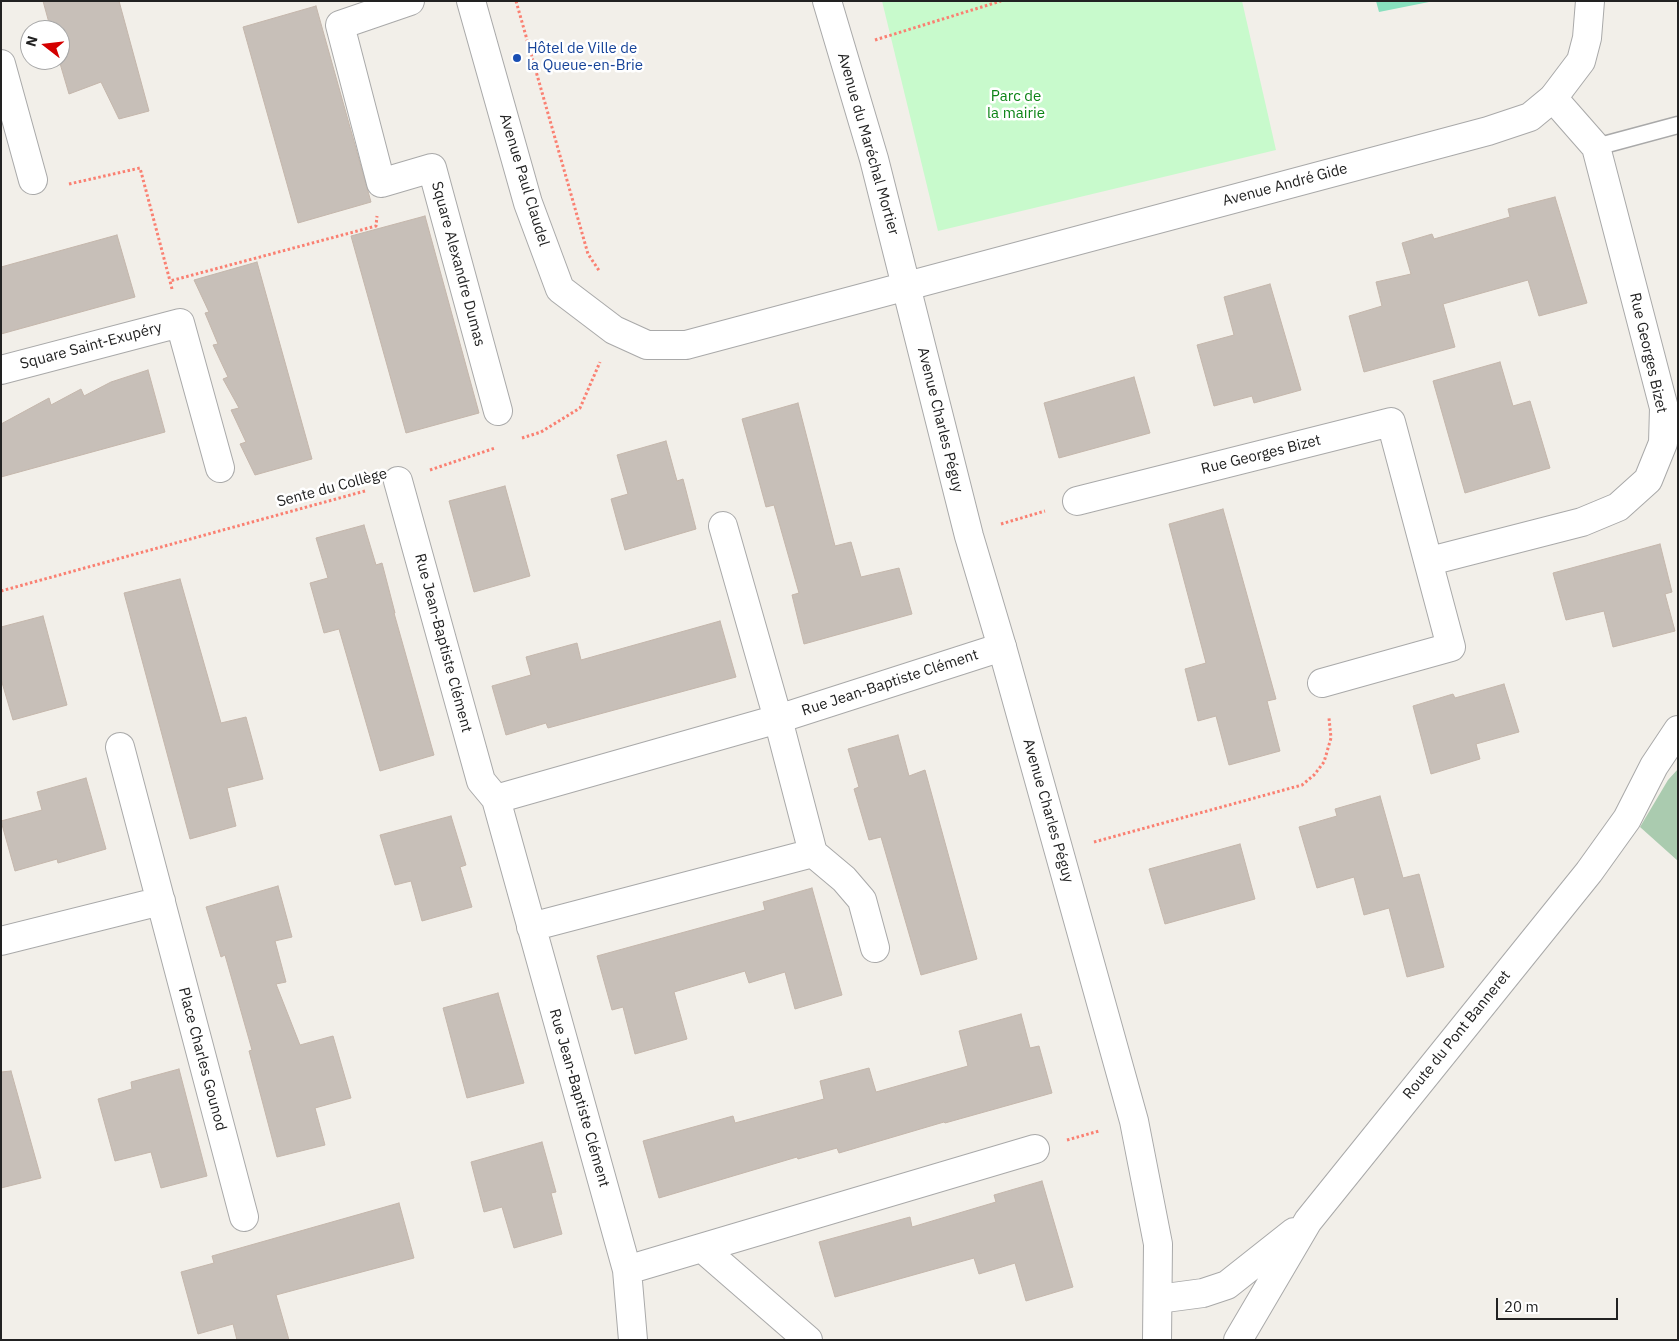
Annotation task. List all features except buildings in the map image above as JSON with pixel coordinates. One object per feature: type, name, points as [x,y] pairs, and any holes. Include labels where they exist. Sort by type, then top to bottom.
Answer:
[{"type":"street","points":[[381,184],[340,25],[410,1]]},
{"type":"street","name":"Avenue Paul Claudel","points":[[471,1],[528,203],[560,289],[614,330],[647,345],[686,346],[907,287]]},
{"type":"street","name":"Avenue du Maréchal Mortier","points":[[827,1],[864,122],[907,287]]},
{"type":"street","name":"Avenue André Gide","points":[[907,287],[1034,251],[1488,131],[1530,117],[1553,98],[1581,60],[1587,38],[1590,1]]},
{"type":"street","points":[[1,64],[33,180]]},
{"type":"street","name":"Rue Georges Bizet","points":[[1430,561],[1582,522],[1618,507],[1648,480],[1662,443],[1664,408],[1596,148],[1553,98]]},
{"type":"street","name":"Square Alexandre Dumas","points":[[381,184],[432,168],[498,410]]},
{"type":"street","name":"Avenue Charles Péguy","points":[[907,287],[969,536],[1002,647],[1134,1121],[1158,1244],[1157,1340]]},
{"type":"street","name":"Square Saint-Exupéry","points":[[1,370],[180,323],[220,468]]},
{"type":"street","name":"Rue Georges Bizet","points":[[1077,501],[1392,422],[1430,561],[1451,647],[1322,683]]},
{"type":"street","name":"Rue Jean-Baptiste Clément","points":[[398,481],[481,781],[496,799],[627,1270],[633,1340]]},
{"type":"street","points":[[723,526],[778,720],[813,853],[844,879],[862,900],[875,948]]},
{"type":"street","name":"Rue Jean-Baptiste Clément","points":[[496,799],[778,720],[1002,647]]},
{"type":"street","name":"Route du Pont Banneret","points":[[1238,1340],[1308,1221],[1589,872],[1626,818],[1654,766],[1678,730]]},
{"type":"street","name":"Place Charles Gounod","points":[[120,747],[244,1217]]},
{"type":"street","points":[[531,926],[813,853]]},
{"type":"street","points":[[1,941],[161,901]]},
{"type":"street","points":[[627,1270],[1035,1149]]},
{"type":"street","points":[[1158,1299],[1204,1293],[1227,1285],[1308,1221]]},
{"type":"street","points":[[702,1248],[808,1340]]},
{"type":"lane","points":[[1596,148],[1678,125]]},
{"type":"path","points":[[516,1],[588,254],[604,276]]},
{"type":"path","points":[[841,50],[1001,1]]},
{"type":"path","points":[[33,180],[36,191],[140,168],[180,323]]},
{"type":"path","points":[[170,281],[376,226],[381,184]]},
{"type":"path","points":[[514,441],[541,432],[580,408],[614,330]]},
{"type":"path","name":"Sente du Collège","points":[[1,591],[398,481],[496,447]]},
{"type":"path","points":[[969,536],[1077,501]]},
{"type":"path","points":[[1086,844],[1302,785],[1314,775],[1324,762],[1331,738],[1331,725],[1322,683]]},
{"type":"path","points":[[1035,1149],[1134,1121]]},
{"type":"green space","name":"Parc de la mairie","points":[[882,1],[1242,1],[1276,150],[938,231]]},
{"type":"green space","points":[[1376,1],[1434,1],[1379,12]]},
{"type":"green space","points":[[1678,769],[1678,861],[1640,827],[1668,780]]},
{"type":"place","name":"Hôtel de Ville de la Queue-en-Brie","points":[[517,58]]}]
